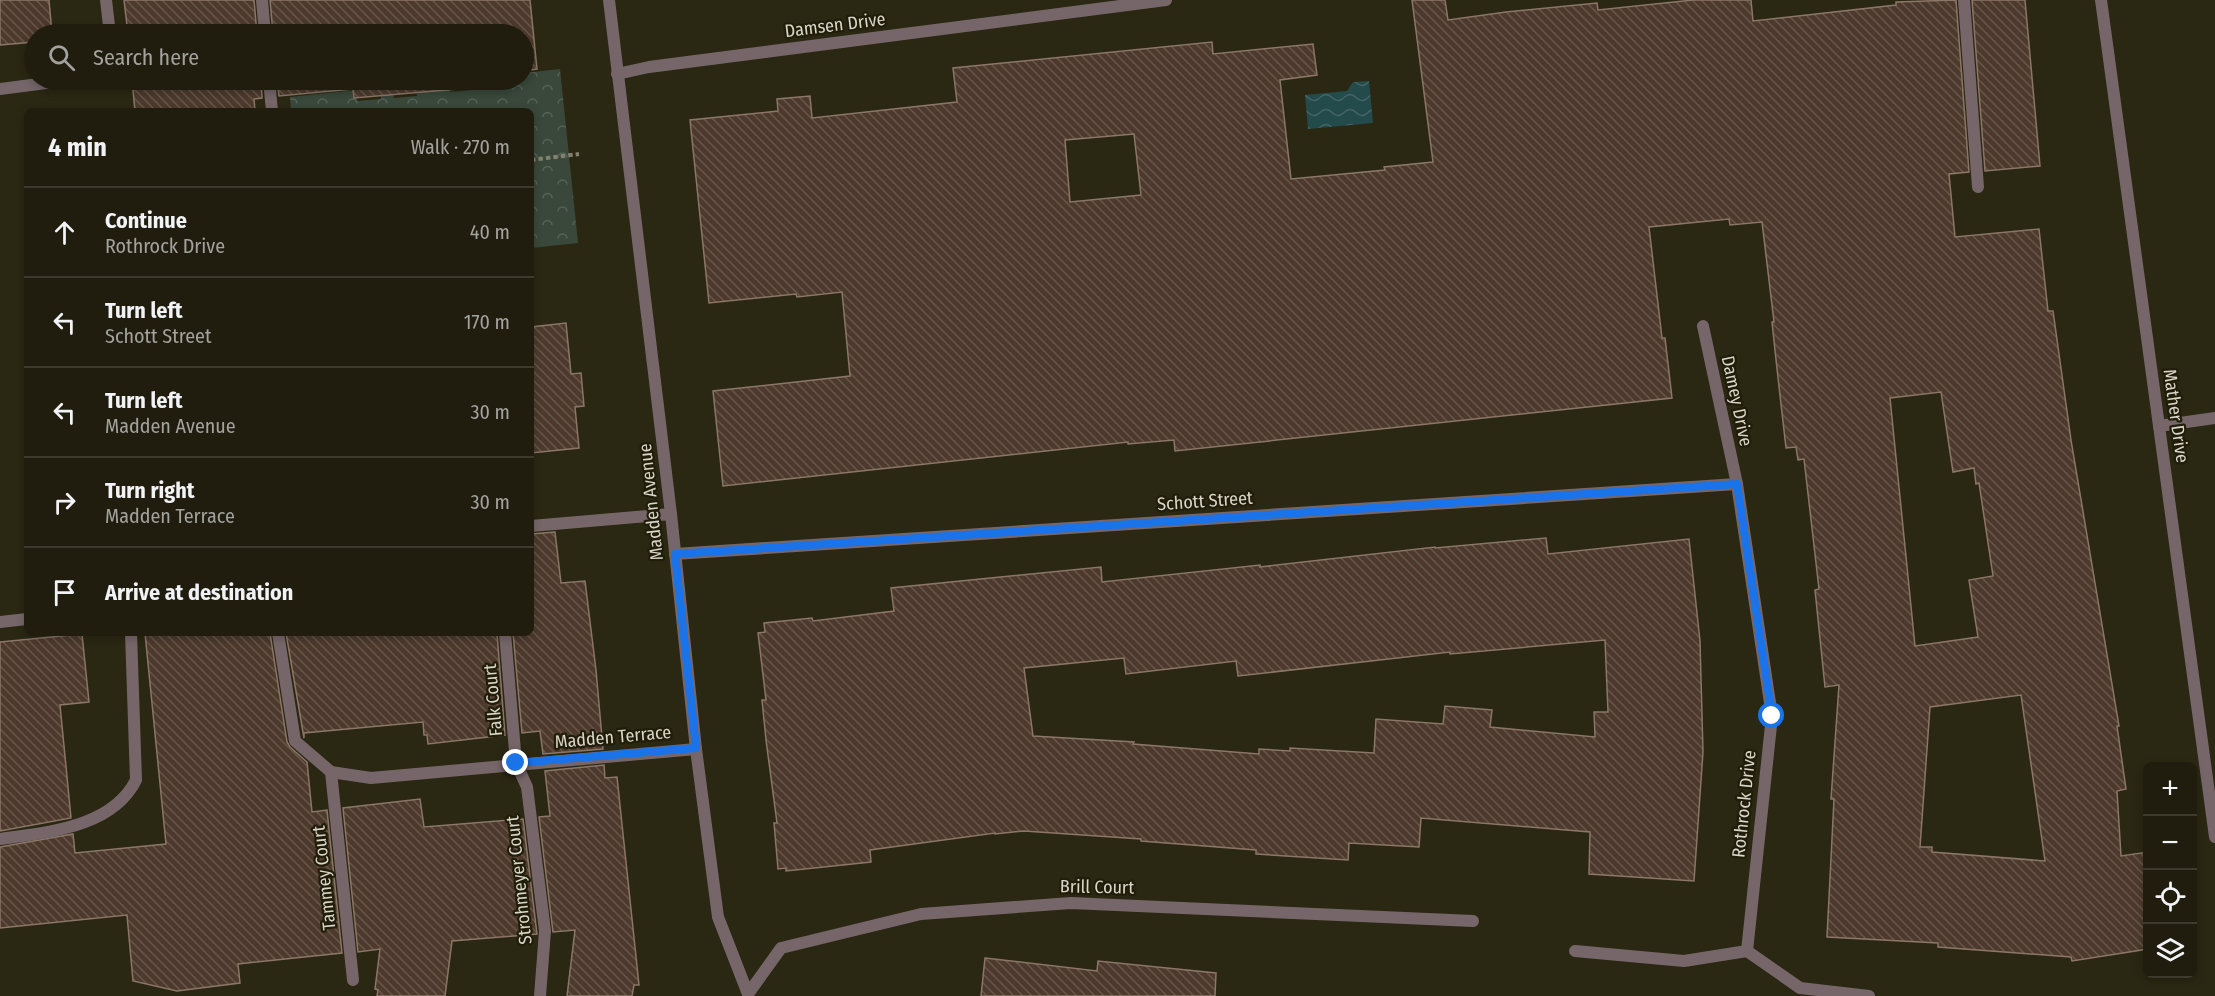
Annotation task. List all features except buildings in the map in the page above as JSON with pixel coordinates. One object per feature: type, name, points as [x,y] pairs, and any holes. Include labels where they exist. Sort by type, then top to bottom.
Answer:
[{"type":"street","points":[[106,0],[109,24]]},
{"type":"street","points":[[262,0],[264,24]]},
{"type":"street","name":"Madden Avenue","points":[[609,0],[671,514],[696,748],[718,916],[748,994]]},
{"type":"street","name":"Damsen Drive","points":[[617,74],[649,67],[1166,0]]},
{"type":"street","points":[[1964,0],[1978,187]]},
{"type":"street","name":"Mather Drive","points":[[2101,0],[2215,837]]},
{"type":"street","points":[[0,89],[24,86]]},
{"type":"street","points":[[270,90],[273,108]]},
{"type":"street","name":"Damey Drive","points":[[1702,326],[1737,484]]},
{"type":"street","points":[[2159,426],[2215,418]]},
{"type":"street","name":"Schott Street","points":[[675,554],[1737,484]]},
{"type":"street","name":"Rothrock Drive","points":[[1737,484],[1772,716],[1747,951]]},
{"type":"street","points":[[534,526],[671,514]]},
{"type":"street","points":[[0,622],[24,619]]},
{"type":"street","points":[[0,839],[63,830],[99,815],[129,794],[136,780],[131,636]]},
{"type":"street","name":"Madden Terrace","points":[[278,636],[295,741],[331,771],[371,778],[696,748]]},
{"type":"street","name":"Falk Court","points":[[505,636],[516,763]]},
{"type":"street","name":"Strohmeyer Court","points":[[516,763],[527,787],[545,931],[540,996]]},
{"type":"street","name":"Tammey Court","points":[[331,771],[353,980]]},
{"type":"street","name":"Brill Court","points":[[748,994],[781,948],[921,914],[1071,903],[1473,921]]},
{"type":"street","points":[[1575,951],[1684,961],[1747,951],[1800,988],[1869,996]]},
{"type":"path","points":[[534,160],[579,154]]},
{"type":"green space","points":[[560,69],[578,243],[534,248],[534,108],[291,108],[290,97],[356,90],[357,101],[381,99],[381,90],[393,90],[394,98],[417,96],[416,90],[450,90],[450,92],[534,90],[534,72]]},
{"type":"water","points":[[1369,81],[1373,123],[1308,129],[1305,95],[1347,91],[1353,82]]},
{"type":"route","points":[[516,763],[696,748],[675,554],[1737,484],[1772,716]]}]
